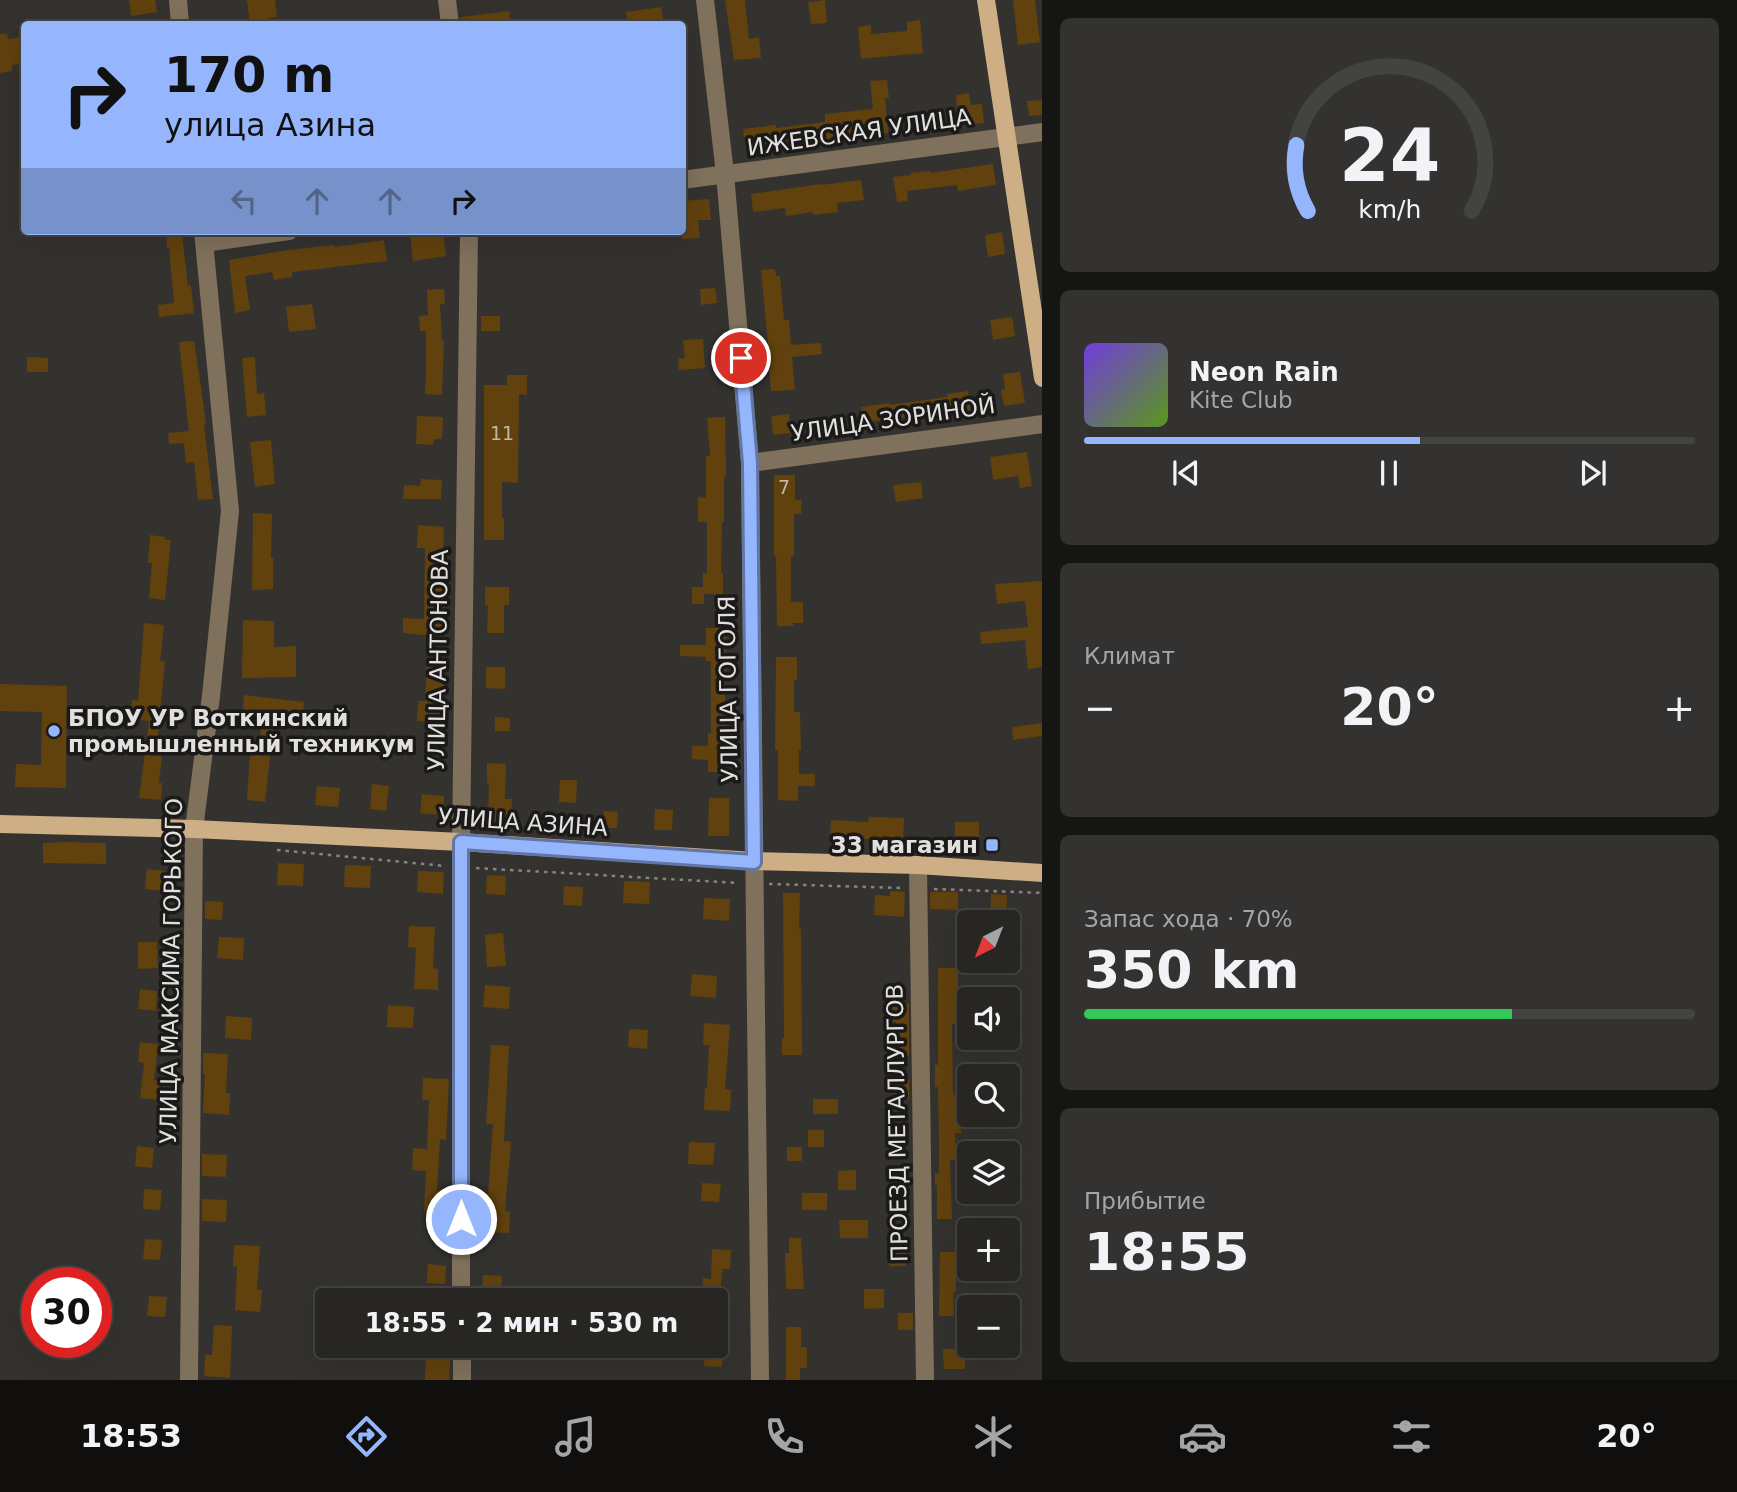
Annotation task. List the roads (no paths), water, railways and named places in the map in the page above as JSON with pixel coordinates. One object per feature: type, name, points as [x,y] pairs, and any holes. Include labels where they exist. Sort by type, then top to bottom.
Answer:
[{"type":"main road","points":[[986,0],[1007,136],[1035,283],[1042,378]]},
{"type":"main road","name":"УЛИЦА АЗИНА","points":[[0,824],[194,829],[461,842],[754,862],[918,865],[1042,873]]},
{"type":"street","points":[[178,0],[180,21]]},
{"type":"street","points":[[447,0],[450,21]]},
{"type":"street","name":"УЛИЦА ГОГОЛЯ","points":[[705,0],[725,174],[750,463],[760,1380]]},
{"type":"street","name":"ИЖЕВСКАЯ УЛИЦА","points":[[686,179],[1042,132]]},
{"type":"street","points":[[204,237],[232,235]]},
{"type":"street","name":"УЛИЦА АНТОНОВА","points":[[461,1288],[461,842],[469,235]]},
{"type":"street","name":"УЛИЦА МАКСИМА ГОРЬКОГО","points":[[189,1380],[194,829],[230,511],[204,237]]},
{"type":"street","name":"УЛИЦА ЗОРИНОЙ","points":[[750,463],[1042,424]]},
{"type":"street","name":"ПРОЕЗД МЕТАЛЛУРГОВ","points":[[918,865],[925,1380]]},
{"type":"street","points":[[461,1358],[462,1380]]},
{"type":"place","name":"БПОУ УР Воткинский промышленный техникум","points":[[54,731]]},
{"type":"place","name":"33 магазин","points":[[992,845]]}]
